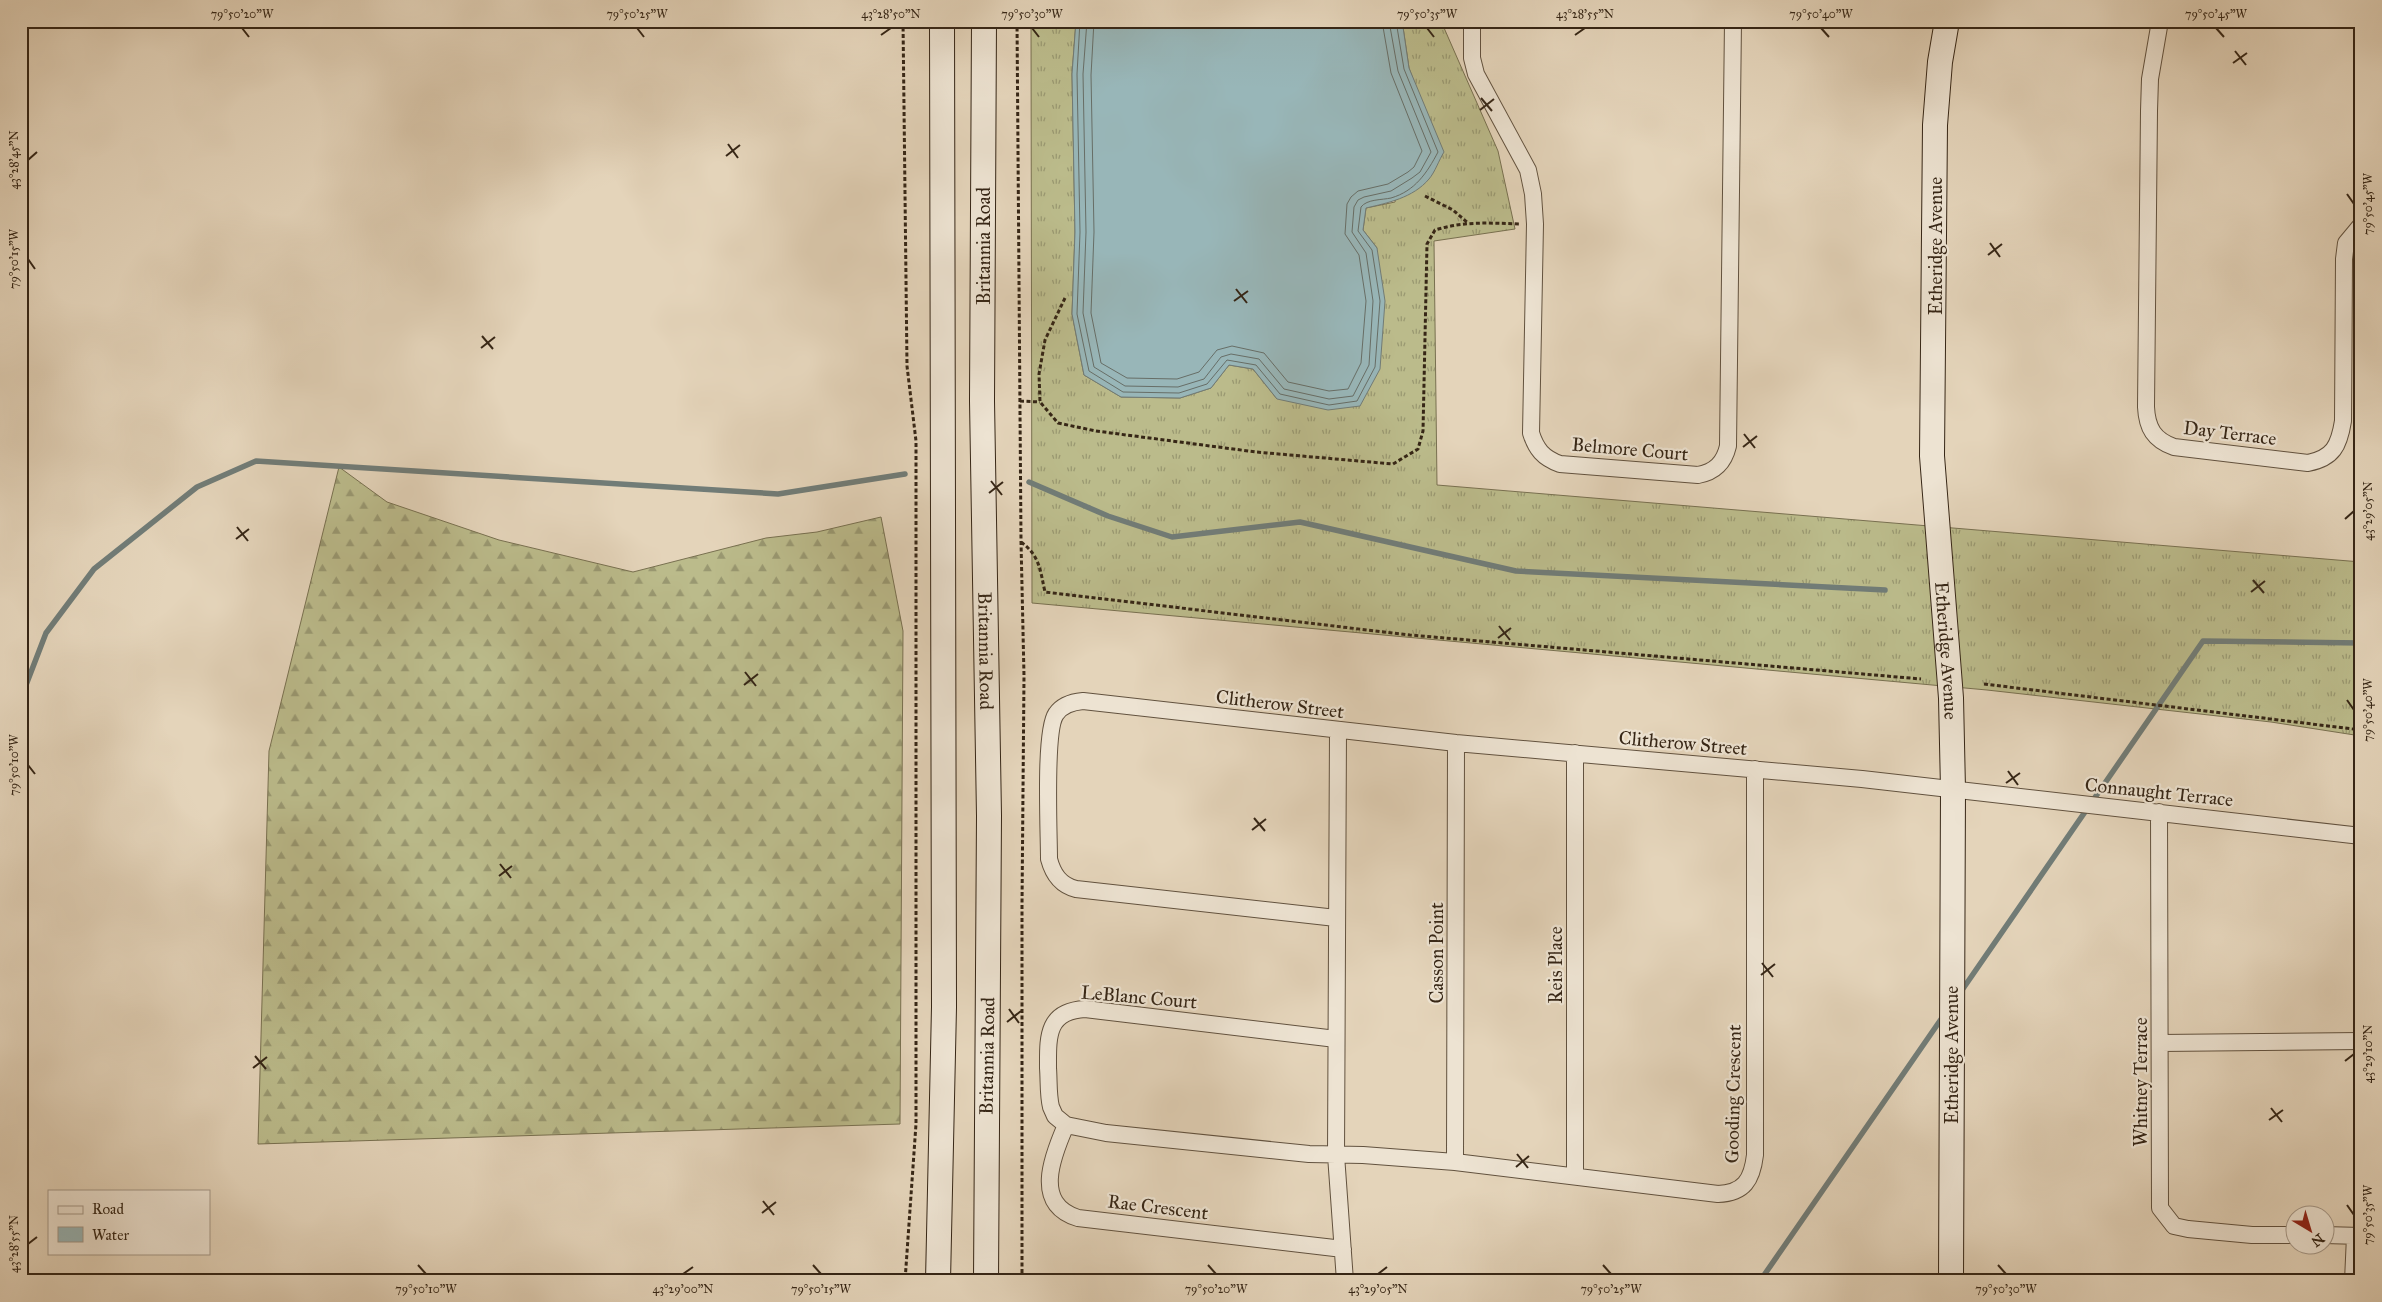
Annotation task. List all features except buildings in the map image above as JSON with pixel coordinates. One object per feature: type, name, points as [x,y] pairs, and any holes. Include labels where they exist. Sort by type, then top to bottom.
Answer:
[{"type":"main road","points":[[938,1281],[944,1007],[942,21]]},
{"type":"main road","name":"Britannia Road","points":[[984,21],[982,402],[990,816],[986,1281]]},
{"type":"main road","name":"Etheridge Avenue","points":[[1947,21],[1940,62],[1935,126],[1932,456],[1951,698],[1953,790],[1951,1281]]},
{"type":"street","name":"Belmore Court","points":[[1472,21],[1472,58],[1476,74],[1528,170],[1533,194],[1535,224],[1531,433],[1540,454],[1560,464],[1698,475],[1709,473],[1719,466],[1726,455],[1728,446],[1733,21]]},
{"type":"street","name":"Day Terrace","points":[[2160,21],[2150,79],[2149,111],[2146,407],[2149,426],[2154,435],[2163,443],[2174,447],[2308,463],[2320,460],[2330,454],[2338,444],[2343,421],[2344,259],[2346,243],[2353,232],[2361,225]]},
{"type":"street","name":"Clitherow Street","points":[[1336,918],[1076,889],[1063,884],[1056,876],[1049,859],[1049,746],[1051,724],[1056,714],[1071,702],[1082,701],[1338,732],[1755,769],[1953,790]]},
{"type":"street","points":[[1338,732],[1336,1155],[1345,1281]]},
{"type":"street","name":"Casson Point","points":[[1455,1162],[1456,743]]},
{"type":"street","name":"Reis Place","points":[[1575,753],[1575,1176]]},
{"type":"street","name":"Gooding Crescent","points":[[1336,1155],[1363,1154],[1455,1162],[1718,1194],[1728,1194],[1747,1182],[1753,1170],[1755,769]]},
{"type":"street","name":"Connaught Terrace","points":[[1953,790],[2361,836]]},
{"type":"street","name":"Whitney Terrace","points":[[2159,812],[2160,1208],[2174,1226],[2252,1235],[2284,1235]]},
{"type":"street","name":"LeBlanc Court","points":[[1066,1126],[1054,1116],[1049,1098],[1048,1037],[1053,1024],[1063,1015],[1073,1010],[1085,1009],[1336,1039]]},
{"type":"street","points":[[2160,1042],[2361,1041]]},
{"type":"street","points":[[1066,1126],[1106,1133],[1309,1154],[1336,1155]]},
{"type":"street","name":"Rae Crescent","points":[[1066,1126],[1051,1162],[1052,1196],[1056,1206],[1065,1214],[1078,1218],[1342,1249]]},
{"type":"street","points":[[2334,1236],[2358,1236],[2353,1281]]},
{"type":"path","points":[[903,21],[907,366],[916,441],[916,1124],[905,1281]]},
{"type":"path","points":[[1017,21],[1021,542],[1024,676],[1022,1281]]},
{"type":"path","points":[[1425,196],[1453,210],[1468,223]]},
{"type":"path","points":[[1064,298],[1045,340],[1039,374],[1040,402],[1058,423],[1096,431],[1256,452],[1393,464],[1418,449],[1423,431],[1427,244],[1435,230],[1468,223],[1535,224]]},
{"type":"path","points":[[1020,401],[1040,402]]},
{"type":"path","points":[[1021,542],[1033,551],[1039,565],[1045,592],[1410,635],[1921,678]]},
{"type":"path","points":[[1984,684],[2361,730]]},
{"type":"green space","points":[[1031,21],[1076,21],[1072,74],[1075,232],[1072,314],[1084,375],[1121,397],[1180,398],[1211,388],[1229,365],[1253,369],[1277,399],[1377,248],[1363,230],[1366,208],[1395,202],[1419,96],[1409,68],[1403,27],[1400,21],[1441,21],[1498,151],[1515,229],[1434,241],[1437,485],[2361,562],[2361,736],[2271,722],[1987,690],[1032,603]]},
{"type":"green space","points":[[339,467],[387,502],[499,540],[633,572],[766,538],[817,532],[881,517],[903,631],[900,1124],[258,1144],[269,751]]},
{"type":"water","points":[[1076,21],[1400,21],[1403,27],[1409,68],[1444,152],[1431,176],[1415,191],[1399,199],[1366,208],[1363,230],[1377,248],[1385,301],[1380,369],[1360,406],[1328,410],[1277,399],[1253,369],[1229,365],[1211,388],[1180,398],[1121,397],[1084,375],[1072,314],[1075,232],[1072,74]]},
{"type":"waterway","points":[[21,698],[46,633],[94,569],[197,487],[256,461],[778,494],[905,474]]},
{"type":"waterway","points":[[1029,482],[1108,516],[1172,537],[1300,522],[1516,571],[1885,590]]},
{"type":"waterway","points":[[1960,993],[2203,641],[2361,643]]},
{"type":"waterway","points":[[1760,1281],[1944,1015]]}]
